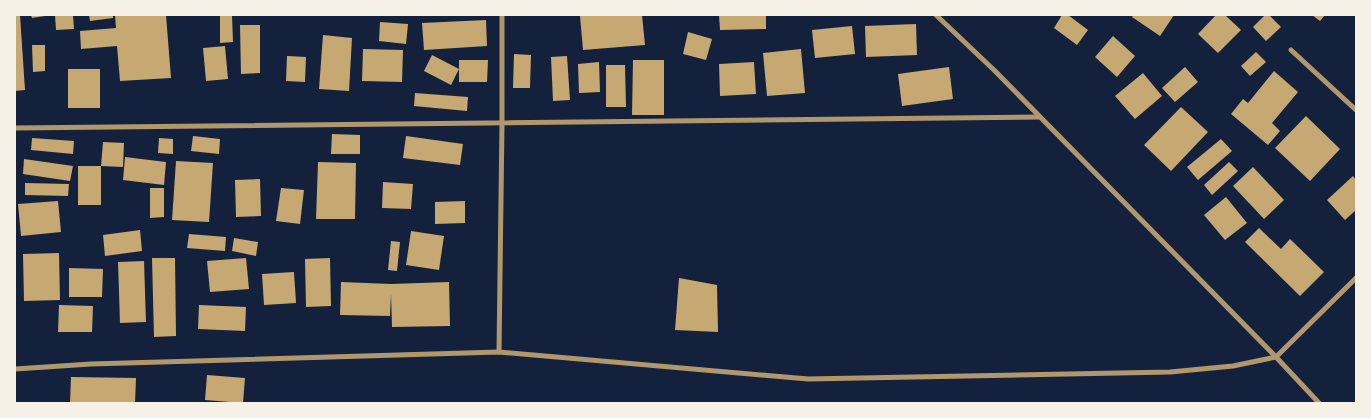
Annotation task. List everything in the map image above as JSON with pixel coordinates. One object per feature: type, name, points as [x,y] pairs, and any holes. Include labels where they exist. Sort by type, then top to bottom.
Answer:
[{"type":"street","points":[[499,352],[502,15]]},
{"type":"street","points":[[936,15],[995,71],[1319,403]]},
{"type":"street","points":[[1291,50],[1356,110]]},
{"type":"street","points":[[15,128],[1040,117]]},
{"type":"street","points":[[15,368],[499,352],[808,379],[1170,372],[1233,366],[1276,357],[1356,278]]},
{"type":"building","points":[[15,15],[20,15],[25,90],[15,91]]},
{"type":"building","points":[[31,15],[45,15],[45,16],[32,18]]},
{"type":"building","points":[[55,15],[73,15],[74,29],[56,30]]},
{"type":"building","points":[[89,15],[113,15],[113,18],[90,21]]},
{"type":"building","points":[[115,15],[166,15],[171,78],[120,81],[117,46],[81,49],[80,31],[116,28]]},
{"type":"building","points":[[220,15],[232,15],[233,42],[220,43]]},
{"type":"building","points":[[642,15],[645,45],[583,50],[580,16]]},
{"type":"building","points":[[719,15],[766,15],[766,29],[720,30]]},
{"type":"building","points":[[1062,15],[1068,15],[1088,30],[1077,45],[1054,28]]},
{"type":"building","points":[[1133,15],[1174,15],[1160,36],[1132,17]]},
{"type":"building","points":[[1216,15],[1225,15],[1241,30],[1218,53],[1198,34]]},
{"type":"building","points":[[1265,15],[1269,15],[1281,27],[1266,41],[1253,27]]},
{"type":"building","points":[[1312,15],[1325,15],[1320,21]]},
{"type":"building","points":[[486,20],[487,46],[424,50],[422,23]]},
{"type":"building","points":[[380,22],[408,24],[406,44],[379,41]]},
{"type":"building","points":[[916,24],[917,55],[866,57],[865,26]]},
{"type":"building","points":[[240,25],[260,25],[260,73],[241,74]]},
{"type":"building","points":[[852,26],[855,54],[815,58],[812,30]]},
{"type":"building","points":[[688,32],[712,39],[706,60],[683,54]]},
{"type":"building","points":[[323,35],[352,38],[349,91],[319,89]]},
{"type":"building","points":[[1113,36],[1135,56],[1117,77],[1095,57]]},
{"type":"building","points":[[32,45],[45,45],[45,71],[33,72]]},
{"type":"building","points":[[225,46],[228,79],[206,81],[203,48]]},
{"type":"building","points":[[363,49],[403,50],[402,82],[362,81]]},
{"type":"building","points":[[801,49],[805,93],[767,96],[763,53]]},
{"type":"building","points":[[1256,52],[1266,62],[1250,76],[1241,66]]},
{"type":"building","points":[[514,54],[531,55],[530,88],[513,88]]},
{"type":"building","points":[[432,55],[459,69],[451,85],[424,71]]},
{"type":"building","points":[[287,56],[306,57],[305,82],[286,81]]},
{"type":"building","points":[[567,56],[570,100],[553,101],[551,57]]},
{"type":"building","points":[[459,60],[488,60],[487,82],[459,82]]},
{"type":"building","points":[[633,60],[664,60],[664,115],[632,115]]},
{"type":"building","points":[[599,62],[600,92],[579,93],[578,64]]},
{"type":"building","points":[[754,62],[756,94],[720,96],[719,64]]},
{"type":"building","points":[[606,65],[625,65],[626,107],[606,107]]},
{"type":"building","points":[[949,67],[953,99],[902,106],[898,74]]},
{"type":"building","points":[[1185,67],[1198,82],[1175,102],[1162,88]]},
{"type":"building","points":[[68,69],[100,69],[100,108],[68,108]]},
{"type":"building","points":[[1274,71],[1298,92],[1272,123],[1280,131],[1268,145],[1231,114],[1243,99],[1248,103]]},
{"type":"building","points":[[1143,73],[1162,96],[1135,119],[1115,96]]},
{"type":"building","points":[[415,93],[468,97],[467,111],[414,106]]},
{"type":"building","points":[[1181,107],[1208,132],[1171,171],[1144,145]]},
{"type":"building","points":[[1306,116],[1340,149],[1310,181],[1275,148]]},
{"type":"building","points":[[332,134],[360,135],[360,154],[331,154]]},
{"type":"building","points":[[193,136],[220,139],[219,154],[191,151]]},
{"type":"building","points":[[406,136],[463,144],[460,165],[403,158]]},
{"type":"building","points":[[32,138],[74,141],[73,154],[31,150]]},
{"type":"building","points":[[159,138],[173,139],[173,154],[158,153]]},
{"type":"building","points":[[1221,139],[1232,151],[1198,180],[1187,167]]},
{"type":"building","points":[[103,142],[124,143],[123,167],[101,166]]},
{"type":"building","points":[[125,157],[166,162],[164,185],[123,180]]},
{"type":"building","points":[[24,159],[73,166],[70,181],[23,174]]},
{"type":"building","points":[[176,161],[213,163],[209,222],[172,220]]},
{"type":"building","points":[[318,162],[356,163],[355,219],[316,219]]},
{"type":"building","points":[[1229,162],[1238,171],[1212,195],[1204,185]]},
{"type":"building","points":[[78,166],[101,166],[101,205],[78,205]]},
{"type":"building","points":[[1253,167],[1284,200],[1264,219],[1233,186]]},
{"type":"building","points":[[1353,176],[1356,180],[1356,210],[1345,220],[1327,200]]},
{"type":"building","points":[[260,179],[261,216],[236,217],[235,180]]},
{"type":"building","points":[[383,182],[413,184],[411,209],[382,208]]},
{"type":"building","points":[[25,183],[69,184],[68,196],[25,195]]},
{"type":"building","points":[[150,188],[164,188],[164,217],[150,218]]},
{"type":"building","points":[[281,188],[304,190],[300,224],[276,221]]},
{"type":"building","points":[[1226,197],[1247,223],[1225,240],[1204,215]]},
{"type":"building","points":[[58,201],[61,232],[21,236],[18,204]]},
{"type":"building","points":[[465,201],[465,223],[435,224],[435,202]]},
{"type":"building","points":[[1259,228],[1281,249],[1290,239],[1324,272],[1300,296],[1245,242]]},
{"type":"building","points":[[140,230],[142,251],[105,256],[103,235]]},
{"type":"building","points":[[411,231],[444,236],[439,270],[406,265]]},
{"type":"building","points":[[189,234],[226,237],[225,251],[187,248]]},
{"type":"building","points":[[234,238],[258,242],[256,256],[232,251]]},
{"type":"building","points":[[391,241],[400,242],[397,271],[388,270]]},
{"type":"building","points":[[59,253],[60,300],[24,301],[23,254]]},
{"type":"building","points":[[152,258],[175,258],[176,336],[154,337]]},
{"type":"building","points":[[246,258],[249,289],[210,292],[207,261]]},
{"type":"building","points":[[330,258],[331,306],[306,307],[305,259]]},
{"type":"building","points":[[144,261],[146,322],[120,323],[118,262]]},
{"type":"building","points":[[69,268],[103,269],[102,297],[69,297]]},
{"type":"building","points":[[294,272],[296,303],[264,305],[262,274]]},
{"type":"building","points":[[679,278],[717,285],[718,332],[675,330]]},
{"type":"building","points":[[341,282],[391,284],[449,282],[450,326],[392,327],[391,294],[390,316],[340,315]]},
{"type":"building","points":[[59,305],[93,306],[92,332],[58,332]]},
{"type":"building","points":[[199,305],[246,307],[245,331],[198,329]]},
{"type":"building","points":[[207,375],[245,378],[243,403],[205,400]]},
{"type":"building","points":[[71,377],[136,378],[135,403],[70,403]]}]
